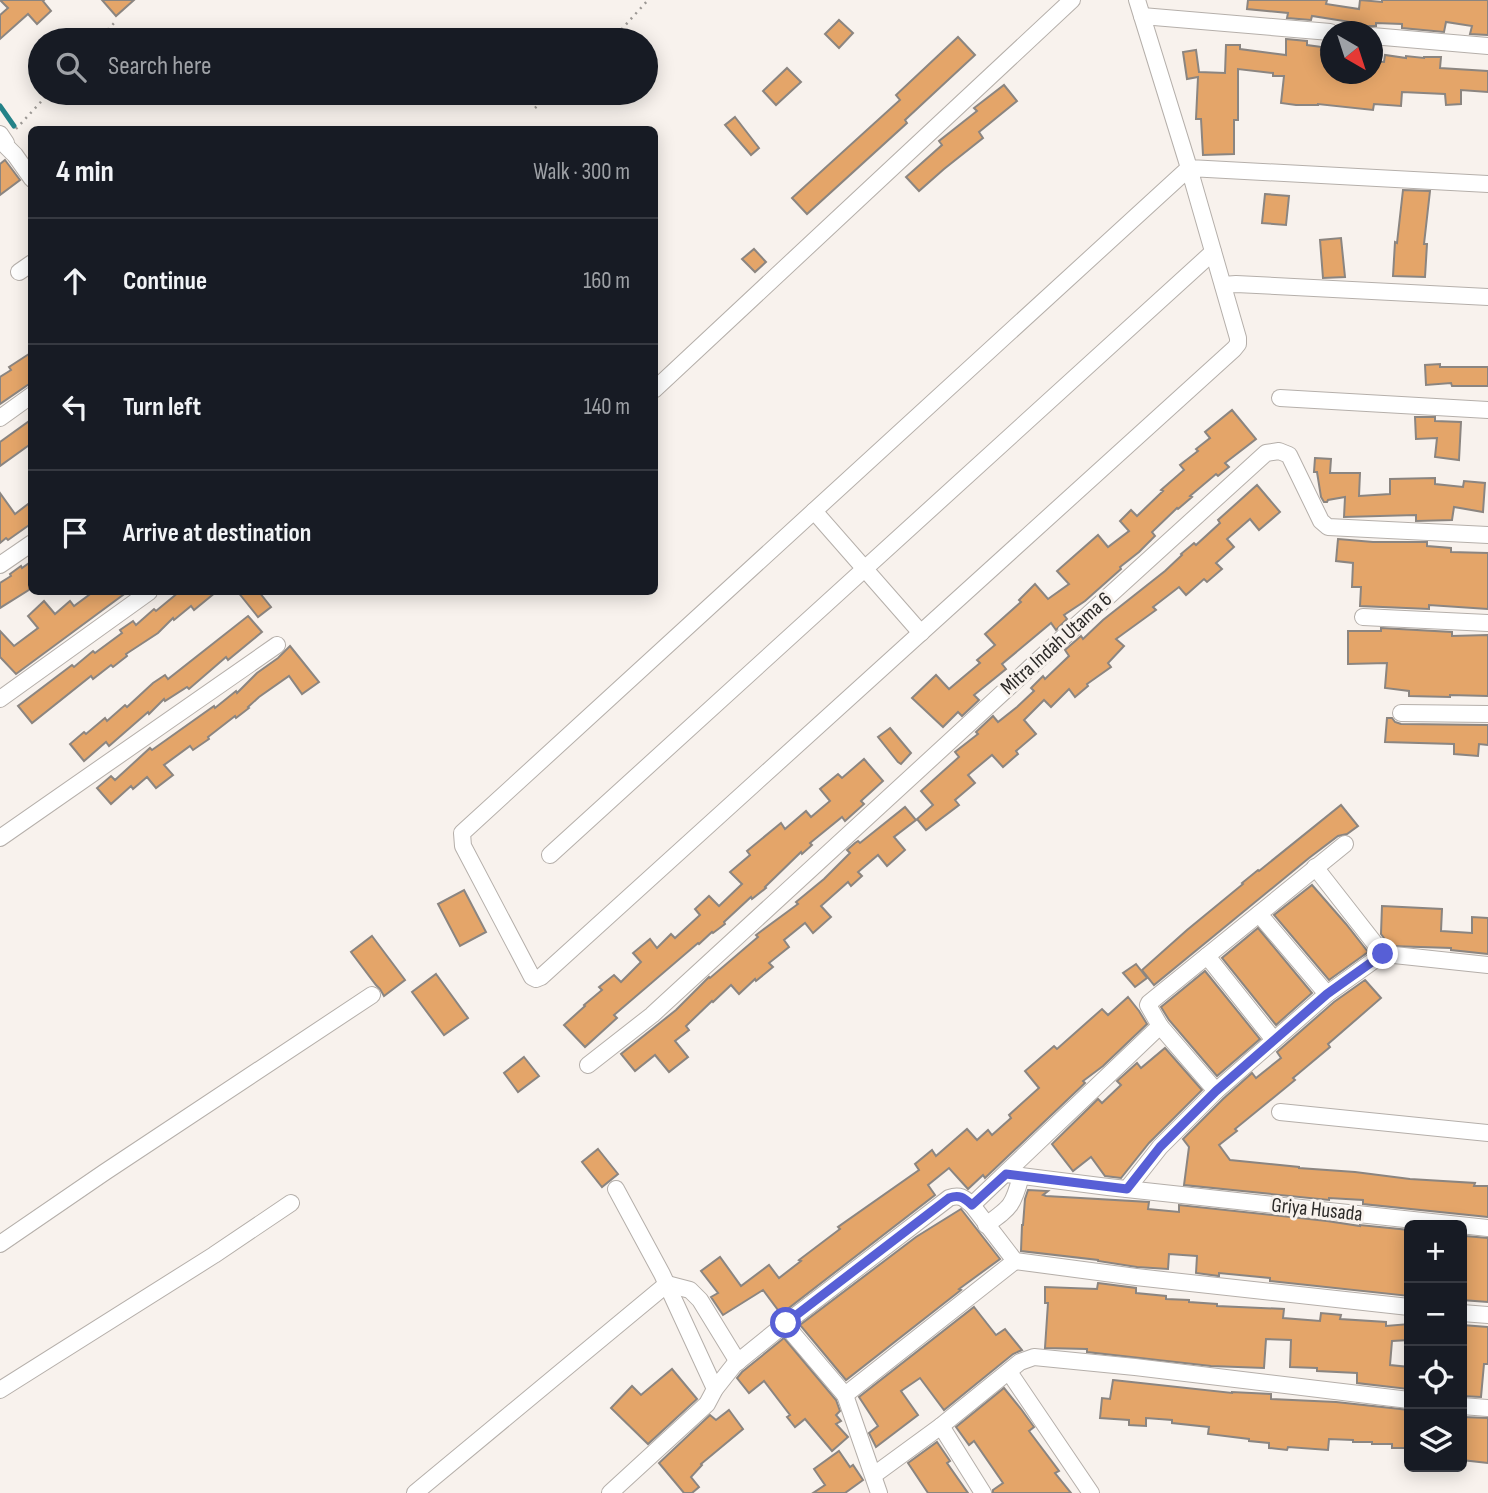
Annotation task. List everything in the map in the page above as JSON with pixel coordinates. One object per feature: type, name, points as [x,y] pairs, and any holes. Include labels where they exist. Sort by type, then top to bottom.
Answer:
[{"type":"street","points":[[658,386],[1072,0]]},
{"type":"street","points":[[1320,31],[1139,8],[1189,168],[1238,344],[541,977],[532,977],[463,846],[462,833],[1189,168],[1488,184]]},
{"type":"street","points":[[1383,37],[1488,46]]},
{"type":"street","points":[[2,145],[15,155],[28,173]]},
{"type":"street","points":[[550,855],[1213,252]]},
{"type":"street","points":[[1223,285],[1488,297]]},
{"type":"street","points":[[0,418],[28,398]]},
{"type":"street","points":[[1280,398],[1488,410]]},
{"type":"street","name":"Mitra Indah Utama 6","points":[[588,1065],[652,1015],[1266,453],[1279,451],[1289,455],[1321,521],[1328,527],[1488,535]]},
{"type":"street","points":[[814,511],[921,633]]},
{"type":"street","points":[[0,565],[28,545]]},
{"type":"street","points":[[0,699],[145,595]]},
{"type":"street","points":[[1363,617],[1488,623]]},
{"type":"street","points":[[0,838],[277,645]]},
{"type":"street","points":[[1401,712],[1488,714]]},
{"type":"street","points":[[1216,1091],[1160,1026],[1150,1010],[1149,1003],[1345,844]]},
{"type":"street","points":[[1127,1189],[1160,1147],[1216,1091],[1327,994],[1383,954],[1315,867]]},
{"type":"street","points":[[1259,914],[1327,994]]},
{"type":"street","points":[[1394,955],[1488,965]]},
{"type":"street","points":[[1207,956],[1274,1040]]},
{"type":"street","points":[[0,1244],[372,995]]},
{"type":"street","points":[[972,1205],[1014,1175],[1160,1026]]},
{"type":"street","points":[[1280,1112],[1488,1133]]},
{"type":"street","points":[[986,1225],[1009,1208],[1015,1200],[1014,1175]]},
{"type":"street","name":"Griya Husada","points":[[1014,1175],[1411,1220]]},
{"type":"street","points":[[616,1189],[670,1285],[715,1389]]},
{"type":"street","points":[[610,1493],[707,1404],[715,1389],[738,1362],[956,1195],[972,1205],[1015,1261],[1404,1306]]},
{"type":"street","points":[[0,1391],[215,1255],[291,1203]]},
{"type":"street","name":"Griya Husada","points":[[1467,1226],[1488,1228]]},
{"type":"street","points":[[845,1395],[1015,1261]]},
{"type":"street","points":[[670,1285],[690,1290],[706,1308],[738,1362]]},
{"type":"street","points":[[415,1493],[670,1285]]},
{"type":"street","points":[[1467,1313],[1488,1315]]},
{"type":"street","points":[[786,1323],[845,1395],[879,1493]]},
{"type":"street","points":[[874,1475],[941,1426],[1020,1362],[1034,1357],[1404,1399]]},
{"type":"street","points":[[1009,1372],[1091,1493]]},
{"type":"street","points":[[1467,1406],[1488,1408]]},
{"type":"street","points":[[941,1426],[983,1493]]},
{"type":"path","points":[[623,28],[648,0]]},
{"type":"path","points":[[109,28],[116,21]]},
{"type":"path","points":[[23,121],[38,105]]},
{"type":"path","points":[[535,108],[538,105]]},
{"type":"building","points":[[0,0],[44,0],[51,11],[37,24],[28,14],[0,39],[0,15],[8,8]]},
{"type":"building","points":[[102,0],[134,0],[116,16]]},
{"type":"building","points":[[1248,0],[1327,0],[1326,4],[1359,9],[1360,0],[1488,0],[1488,35],[1470,34],[1472,26],[1446,22],[1444,32],[1402,28],[1402,24],[1383,23],[1383,21],[1344,21],[1312,16],[1311,20],[1287,18],[1288,13],[1247,9]]},
{"type":"building","points":[[839,20],[853,33],[839,48],[825,34]]},
{"type":"building","points":[[958,37],[975,55],[905,120],[907,123],[807,214],[792,198],[900,100],[896,95]]},
{"type":"building","points":[[1286,39],[1307,41],[1307,45],[1320,47],[1320,84],[1383,84],[1385,55],[1406,58],[1441,57],[1440,68],[1488,71],[1488,92],[1461,90],[1461,104],[1446,105],[1445,94],[1402,92],[1401,106],[1374,104],[1373,110],[1318,104],[1296,105],[1281,103],[1284,76],[1238,69],[1238,120],[1234,120],[1234,154],[1203,155],[1201,119],[1196,119],[1198,77],[1187,79],[1183,52],[1196,50],[1199,72],[1225,73],[1226,45],[1240,45],[1240,49],[1286,55]]},
{"type":"building","points":[[787,68],[801,82],[776,105],[763,91]]},
{"type":"building","points":[[1004,85],[1017,101],[979,132],[983,138],[919,191],[906,177],[942,145],[939,141],[977,111],[974,108]]},
{"type":"building","points":[[735,117],[759,148],[751,155],[725,125]]},
{"type":"building","points":[[5,160],[20,180],[0,195],[0,164]]},
{"type":"building","points":[[1403,190],[1430,191],[1424,244],[1427,244],[1425,277],[1393,276]]},
{"type":"building","points":[[1265,194],[1289,196],[1286,225],[1262,223]]},
{"type":"building","points":[[1341,238],[1345,277],[1323,278],[1320,240]]},
{"type":"building","points":[[754,249],[766,262],[755,272],[742,259]]},
{"type":"building","points":[[28,355],[28,385],[0,404],[0,377],[11,370],[9,367]]},
{"type":"building","points":[[1440,364],[1440,367],[1488,367],[1488,386],[1452,386],[1451,383],[1426,385],[1425,365]]},
{"type":"building","points":[[1232,410],[1256,439],[1225,463],[1229,467],[1218,476],[1216,474],[1152,532],[1155,536],[1120,567],[1121,569],[1085,601],[1064,615],[1067,619],[1056,630],[1051,623],[1002,664],[1006,669],[974,695],[979,700],[962,716],[958,712],[943,727],[912,698],[936,675],[949,689],[980,663],[977,660],[995,645],[985,634],[1021,602],[1019,600],[1035,584],[1048,599],[1069,584],[1057,571],[1098,535],[1108,547],[1129,531],[1120,521],[1131,510],[1137,516],[1163,491],[1161,490],[1184,470],[1180,465],[1210,438],[1205,432]]},
{"type":"building","points":[[1415,417],[1435,417],[1435,421],[1461,422],[1459,460],[1435,457],[1437,438],[1416,439]]},
{"type":"building","points":[[28,422],[28,446],[0,466],[0,442]]},
{"type":"building","points":[[1315,458],[1331,459],[1330,473],[1360,473],[1359,496],[1390,494],[1390,479],[1435,478],[1435,484],[1463,487],[1464,481],[1485,483],[1483,512],[1454,507],[1452,520],[1416,521],[1416,515],[1344,517],[1345,497],[1324,502],[1321,497],[1317,472],[1314,472]]},
{"type":"building","points":[[1257,485],[1280,512],[1259,530],[1250,519],[1227,539],[1234,547],[1216,563],[1222,569],[1207,582],[1204,579],[1186,595],[1179,587],[1153,607],[1156,610],[1116,639],[1124,646],[1108,663],[1111,667],[1087,684],[1075,697],[1069,689],[1051,707],[1044,700],[1024,720],[1036,734],[1016,751],[1018,754],[1003,767],[992,755],[968,775],[975,783],[955,800],[959,805],[926,830],[917,819],[933,805],[921,791],[959,757],[955,752],[978,734],[976,732],[993,716],[998,722],[1017,707],[1034,691],[1031,688],[1043,676],[1045,679],[1069,656],[1065,650],[1081,636],[1083,639],[1165,571],[1194,543],[1196,545],[1220,523],[1218,520]]},
{"type":"building","points":[[0,493],[15,514],[28,504],[28,526],[0,543]]},
{"type":"building","points":[[1338,539],[1427,542],[1427,546],[1451,548],[1451,552],[1488,553],[1488,609],[1429,605],[1429,609],[1360,606],[1361,587],[1352,587],[1353,563],[1336,561]]},
{"type":"building","points":[[28,564],[28,590],[0,608],[0,583],[21,566],[22,568]]},
{"type":"building","points":[[89,595],[123,595],[16,674],[0,657],[0,631],[14,646],[38,628],[28,616],[44,601],[55,614],[70,601],[74,606]]},
{"type":"building","points":[[175,595],[212,595],[194,610],[191,606],[174,620],[173,618],[158,633],[126,654],[127,656],[113,667],[111,665],[93,679],[91,676],[32,723],[18,706],[72,665],[74,667],[93,651],[95,653],[133,621],[136,625],[154,609],[156,611]]},
{"type":"building","points":[[240,595],[261,595],[271,607],[258,617]]},
{"type":"building","points":[[248,616],[262,632],[228,660],[226,657],[189,689],[187,687],[165,701],[164,699],[109,746],[106,742],[84,761],[70,744],[105,718],[107,721],[125,705],[127,707],[165,675],[168,679]]},
{"type":"building","points":[[1381,628],[1452,632],[1452,636],[1488,635],[1488,696],[1409,696],[1409,691],[1385,688],[1387,663],[1348,664],[1348,631],[1381,631]]},
{"type":"building","points":[[290,646],[319,682],[302,694],[289,676],[208,737],[209,739],[193,750],[190,746],[164,765],[173,775],[156,788],[147,777],[133,789],[131,786],[111,804],[97,788],[111,776],[115,780],[150,748],[152,750],[236,691],[237,693]]},
{"type":"building","points":[[1387,718],[1401,724],[1488,725],[1488,745],[1479,744],[1478,756],[1454,754],[1454,744],[1385,742]]},
{"type":"building","points":[[890,728],[911,753],[901,764],[878,737]]},
{"type":"building","points":[[864,759],[883,781],[861,801],[864,804],[845,821],[842,817],[810,843],[812,845],[802,854],[801,852],[766,888],[752,899],[751,897],[724,922],[725,924],[698,943],[614,1015],[617,1018],[585,1047],[564,1025],[602,990],[599,987],[614,975],[621,982],[641,962],[633,953],[650,939],[657,948],[671,934],[675,938],[700,915],[695,909],[709,896],[719,906],[742,884],[730,872],[750,855],[747,851],[781,823],[785,829],[806,811],[811,817],[830,801],[820,789],[838,774],[842,778]]},
{"type":"building","points":[[1341,805],[1358,826],[1347,834],[1338,836],[1309,858],[1154,985],[1142,970],[1242,883]]},
{"type":"building","points":[[905,807],[916,820],[894,837],[905,850],[887,866],[878,855],[858,872],[862,876],[851,886],[848,882],[821,906],[831,917],[813,933],[805,923],[784,940],[789,947],[769,963],[773,967],[739,994],[731,985],[712,1001],[686,1026],[689,1030],[675,1041],[688,1057],[669,1072],[655,1055],[635,1071],[621,1054],[676,1010],[709,977],[758,937],[756,935],[798,904],[796,902],[850,853],[847,850],[855,843],[860,843]]},
{"type":"building","points":[[1312,885],[1368,952],[1329,980],[1274,915]]},
{"type":"building","points":[[464,890],[486,932],[460,946],[438,904]]},
{"type":"building","points":[[1382,906],[1442,909],[1441,931],[1472,933],[1472,917],[1488,918],[1488,954],[1451,948],[1390,946],[1381,934]]},
{"type":"building","points":[[1258,928],[1312,993],[1276,1025],[1222,958]]},
{"type":"building","points":[[372,936],[405,980],[384,996],[351,952]]},
{"type":"building","points":[[1136,964],[1147,978],[1135,987],[1123,973]]},
{"type":"building","points":[[1205,971],[1260,1039],[1217,1076],[1161,1007]]},
{"type":"building","points":[[436,974],[468,1018],[444,1035],[412,992]]},
{"type":"building","points":[[1365,980],[1381,998],[1328,1044],[1330,1047],[1293,1078],[1295,1080],[1219,1145],[1230,1160],[1488,1186],[1488,1217],[1363,1204],[1363,1200],[1329,1200],[1184,1185],[1189,1147],[1183,1139],[1252,1073],[1256,1078],[1281,1058],[1277,1052],[1334,1002]]},
{"type":"building","points":[[1128,997],[1147,1024],[1103,1066],[1083,1081],[1085,1083],[985,1178],[983,1175],[968,1189],[949,1168],[928,1185],[935,1195],[781,1314],[763,1290],[723,1315],[711,1297],[718,1293],[701,1271],[720,1257],[741,1286],[769,1265],[779,1278],[840,1229],[838,1227],[919,1170],[915,1164],[932,1150],[936,1156],[967,1129],[977,1140],[988,1130],[992,1135],[1011,1118],[1009,1115],[1039,1088],[1025,1071],[1054,1046],[1057,1049],[1102,1009],[1108,1015]]},
{"type":"building","points":[[1165,1048],[1202,1090],[1149,1143],[1121,1178],[1105,1176],[1091,1157],[1073,1171],[1052,1144],[1098,1099],[1102,1103],[1121,1085],[1117,1081],[1137,1063],[1141,1068]]},
{"type":"building","points":[[524,1057],[539,1076],[518,1092],[504,1073]]},
{"type":"building","points":[[598,1149],[618,1174],[602,1187],[582,1162]]},
{"type":"building","points":[[1028,1190],[1048,1191],[1043,1195],[1149,1202],[1148,1209],[1179,1212],[1179,1205],[1404,1229],[1404,1295],[1270,1281],[1270,1278],[1196,1273],[1197,1256],[1169,1254],[1168,1269],[1021,1251]]},
{"type":"building","points":[[961,1209],[1000,1259],[846,1380],[800,1325],[916,1237]]},
{"type":"building","points":[[1467,1236],[1488,1238],[1488,1302],[1467,1300]]},
{"type":"building","points":[[1098,1283],[1136,1288],[1136,1293],[1166,1296],[1166,1299],[1189,1300],[1217,1306],[1284,1309],[1283,1318],[1320,1321],[1321,1313],[1341,1315],[1340,1319],[1386,1322],[1386,1326],[1404,1324],[1404,1340],[1392,1341],[1390,1365],[1404,1366],[1404,1389],[1357,1383],[1357,1373],[1290,1367],[1291,1340],[1266,1339],[1264,1368],[1211,1366],[1087,1352],[1087,1349],[1045,1348],[1048,1303],[1045,1303],[1045,1287],[1097,1289]]},
{"type":"building","points":[[974,1307],[996,1335],[1005,1329],[1022,1350],[1013,1354],[944,1410],[920,1378],[901,1391],[918,1415],[876,1447],[869,1433],[878,1426],[859,1397]]},
{"type":"building","points":[[1467,1325],[1488,1327],[1488,1364],[1484,1364],[1481,1397],[1467,1396]]},
{"type":"building","points":[[784,1338],[836,1400],[840,1411],[836,1415],[841,1421],[836,1424],[848,1437],[832,1451],[805,1419],[795,1427],[787,1417],[790,1415],[764,1381],[749,1393],[737,1378]]},
{"type":"building","points":[[672,1369],[697,1399],[648,1444],[611,1408],[632,1386],[641,1395]]},
{"type":"building","points":[[1113,1380],[1232,1393],[1271,1394],[1271,1399],[1336,1402],[1404,1409],[1404,1448],[1392,1448],[1392,1444],[1329,1439],[1328,1450],[1288,1447],[1287,1450],[1269,1448],[1269,1443],[1208,1434],[1209,1427],[1172,1423],[1172,1420],[1146,1418],[1146,1426],[1129,1425],[1129,1420],[1100,1418],[1102,1398],[1110,1399]]},
{"type":"building","points":[[1004,1388],[1034,1427],[1029,1431],[1059,1471],[1055,1473],[1071,1493],[993,1493],[993,1490],[1003,1483],[974,1441],[969,1445],[956,1427]]},
{"type":"building","points":[[729,1410],[743,1429],[701,1464],[691,1477],[699,1487],[692,1493],[684,1493],[659,1463],[710,1415],[716,1420]]},
{"type":"building","points":[[1467,1417],[1488,1418],[1488,1463],[1467,1461]]},
{"type":"building","points":[[937,1442],[950,1461],[947,1463],[968,1493],[928,1493],[908,1463]]},
{"type":"building","points":[[839,1451],[863,1480],[845,1493],[813,1493],[825,1485],[814,1469]]},
{"type":"waterway","points":[[0,106],[14,126]]},
{"type":"route","points":[[786,1323],[949,1198],[961,1196],[972,1205],[1006,1174],[1127,1189],[1160,1147],[1216,1091],[1327,994],[1383,954]]}]
